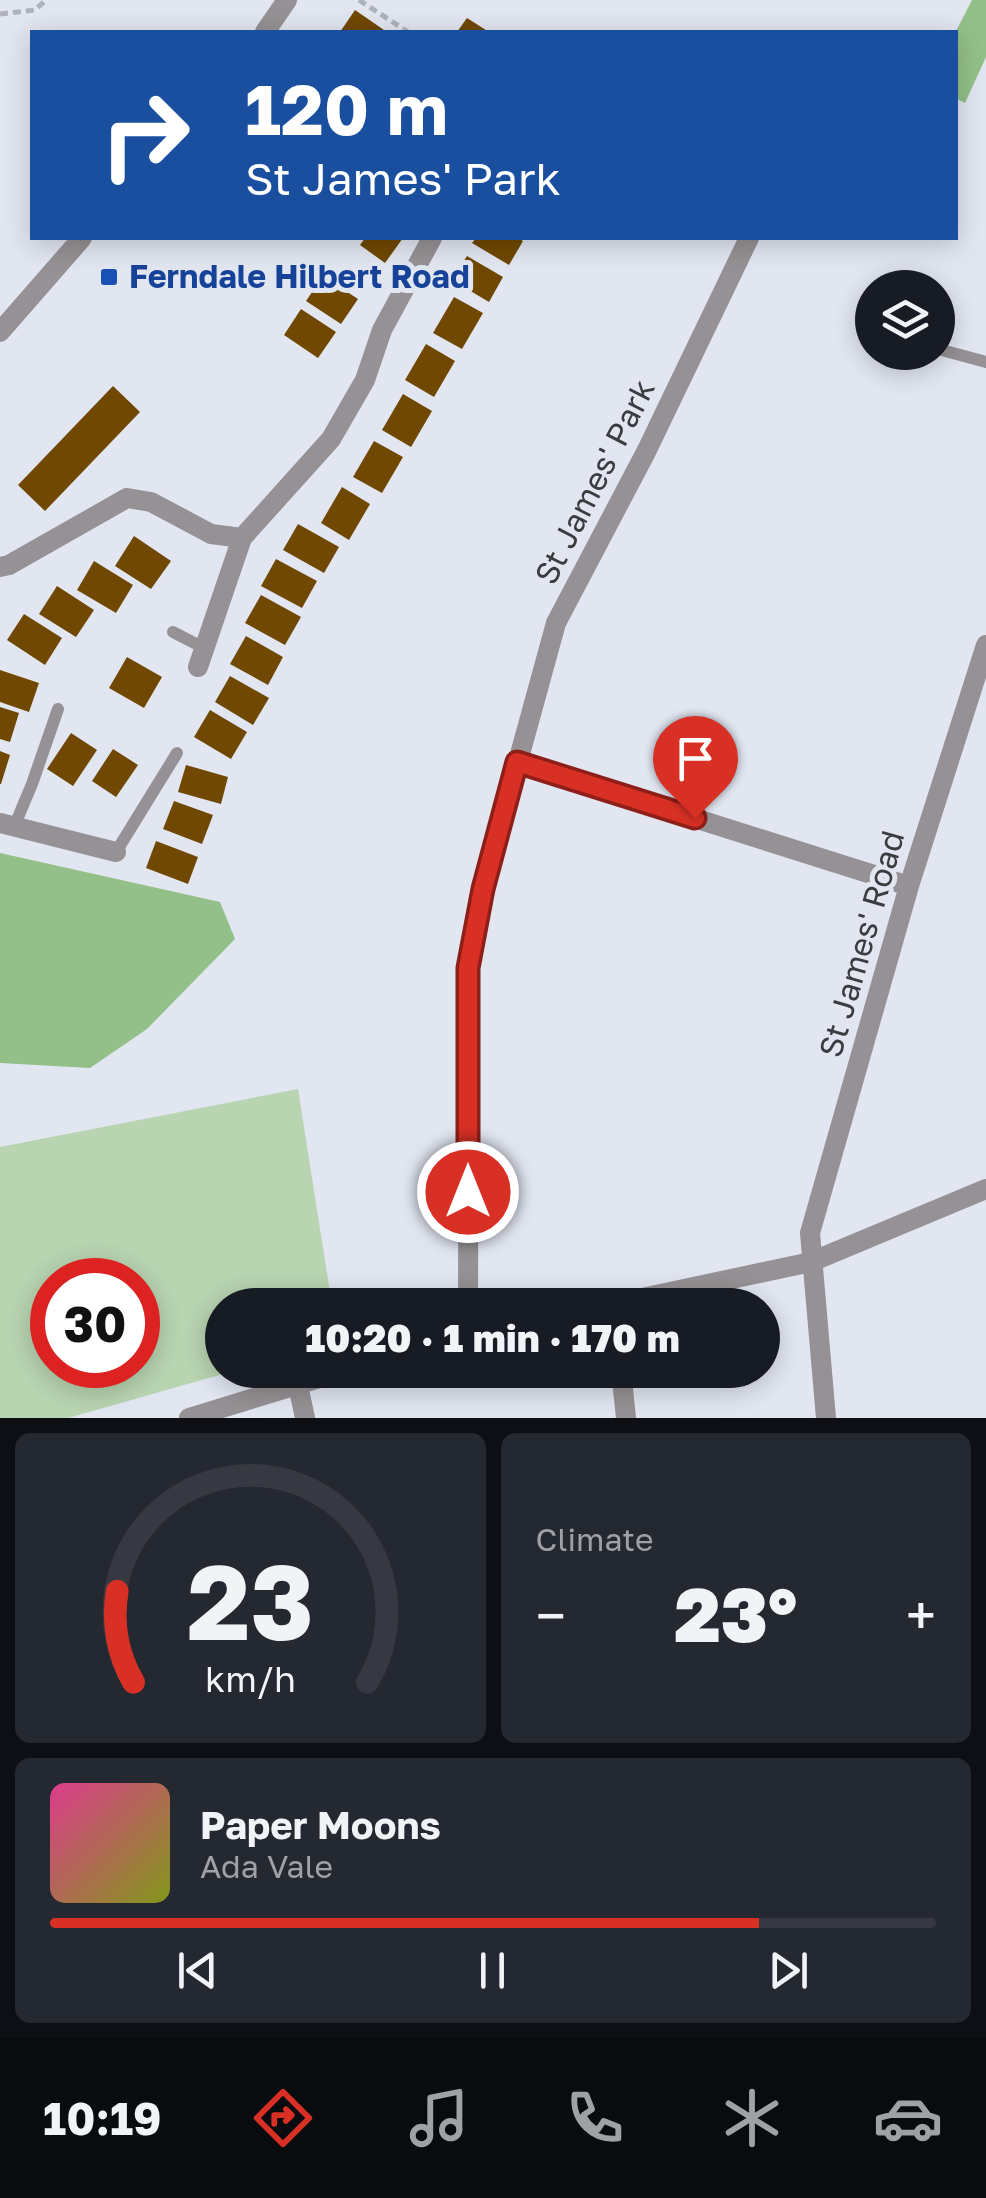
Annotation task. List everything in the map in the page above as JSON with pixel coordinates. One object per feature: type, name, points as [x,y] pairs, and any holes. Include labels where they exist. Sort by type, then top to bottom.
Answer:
[{"type":"street","points":[[266,30],[287,0]]},
{"type":"street","points":[[0,332],[80,240]]},
{"type":"street","points":[[201,658],[242,538],[331,439],[365,380],[382,330],[431,240]]},
{"type":"street","name":"St James' Park","points":[[468,1288],[468,968],[483,889],[556,623],[646,452],[748,240]]},
{"type":"street","points":[[0,567],[10,565],[127,498],[152,502],[211,534],[242,538]]},
{"type":"street","name":"St James' Road","points":[[826,1418],[810,1233],[908,886],[986,645]]},
{"type":"street","points":[[517,762],[908,886]]},
{"type":"street","points":[[7,825],[116,852]]},
{"type":"street","points":[[691,1288],[811,1262],[986,1189]]},
{"type":"street","points":[[189,1418],[288,1388]]},
{"type":"street","points":[[299,1388],[305,1418]]},
{"type":"street","points":[[622,1388],[626,1418]]},
{"type":"lane","points":[[955,354],[986,362]]},
{"type":"lane","points":[[173,632],[201,658]]},
{"type":"lane","points":[[7,825],[32,784],[58,709]]},
{"type":"lane","points":[[116,852],[177,753]]},
{"type":"path","points":[[0,14],[35,10],[46,0]]},
{"type":"path","points":[[359,0],[405,30]]},
{"type":"green space","points":[[972,0],[986,0],[986,57],[965,103],[958,100],[957,30]]},
{"type":"green space","points":[[0,853],[220,902],[235,939],[147,1029],[90,1068],[0,1063]]},
{"type":"green space","points":[[298,1089],[329,1288],[205,1288],[205,1379],[68,1418],[0,1418],[0,1147]]},
{"type":"building","points":[[355,10],[384,30],[341,30]]},
{"type":"building","points":[[467,18],[486,30],[458,30]]},
{"type":"building","points":[[364,240],[402,240],[385,263],[360,245]]},
{"type":"building","points":[[474,240],[523,241],[509,265],[472,243]]},
{"type":"building","points":[[467,256],[503,277],[489,302],[452,280]]},
{"type":"building","points":[[323,276],[358,299],[341,324],[306,301]]},
{"type":"building","points":[[454,297],[483,313],[462,349],[433,333]]},
{"type":"building","points":[[301,309],[336,332],[318,358],[284,335]]},
{"type":"building","points":[[426,344],[455,361],[434,397],[405,380]]},
{"type":"building","points":[[113,386],[140,412],[45,511],[18,485]]},
{"type":"building","points":[[403,394],[432,411],[411,447],[382,430]]},
{"type":"building","points":[[374,441],[403,457],[382,493],[353,477]]},
{"type":"building","points":[[342,487],[370,504],[349,540],[321,523]]},
{"type":"building","points":[[298,524],[339,547],[324,573],[283,550]]},
{"type":"building","points":[[134,536],[171,561],[151,589],[115,566]]},
{"type":"building","points":[[276,559],[317,581],[302,608],[261,586]]},
{"type":"building","points":[[94,561],[133,585],[116,613],[77,590]]},
{"type":"building","points":[[57,586],[94,610],[76,637],[39,614]]},
{"type":"building","points":[[261,595],[301,617],[285,645],[245,623]]},
{"type":"building","points":[[24,614],[62,638],[45,665],[7,640]]},
{"type":"building","points":[[246,636],[283,657],[268,685],[230,664]]},
{"type":"building","points":[[127,657],[162,677],[144,708],[109,688]]},
{"type":"building","points":[[0,670],[39,683],[29,712],[0,702]]},
{"type":"building","points":[[230,676],[269,698],[253,725],[215,702]]},
{"type":"building","points":[[0,707],[19,713],[10,742],[0,739]]},
{"type":"building","points":[[210,710],[247,732],[231,759],[194,737]]},
{"type":"building","points":[[71,733],[97,750],[73,786],[47,769]]},
{"type":"building","points":[[113,749],[138,765],[116,797],[92,781]]},
{"type":"building","points":[[0,751],[10,755],[1,784],[0,784]]},
{"type":"building","points":[[186,765],[228,777],[221,804],[178,792]]},
{"type":"building","points":[[174,801],[213,815],[202,844],[163,829]]},
{"type":"building","points":[[156,841],[198,857],[188,884],[146,868]]},
{"type":"place","name":"Ferndale Hilbert Road","points":[[109,277]]},
{"type":"route","points":[[468,1192],[468,968],[483,889],[517,762],[695,818]]}]
